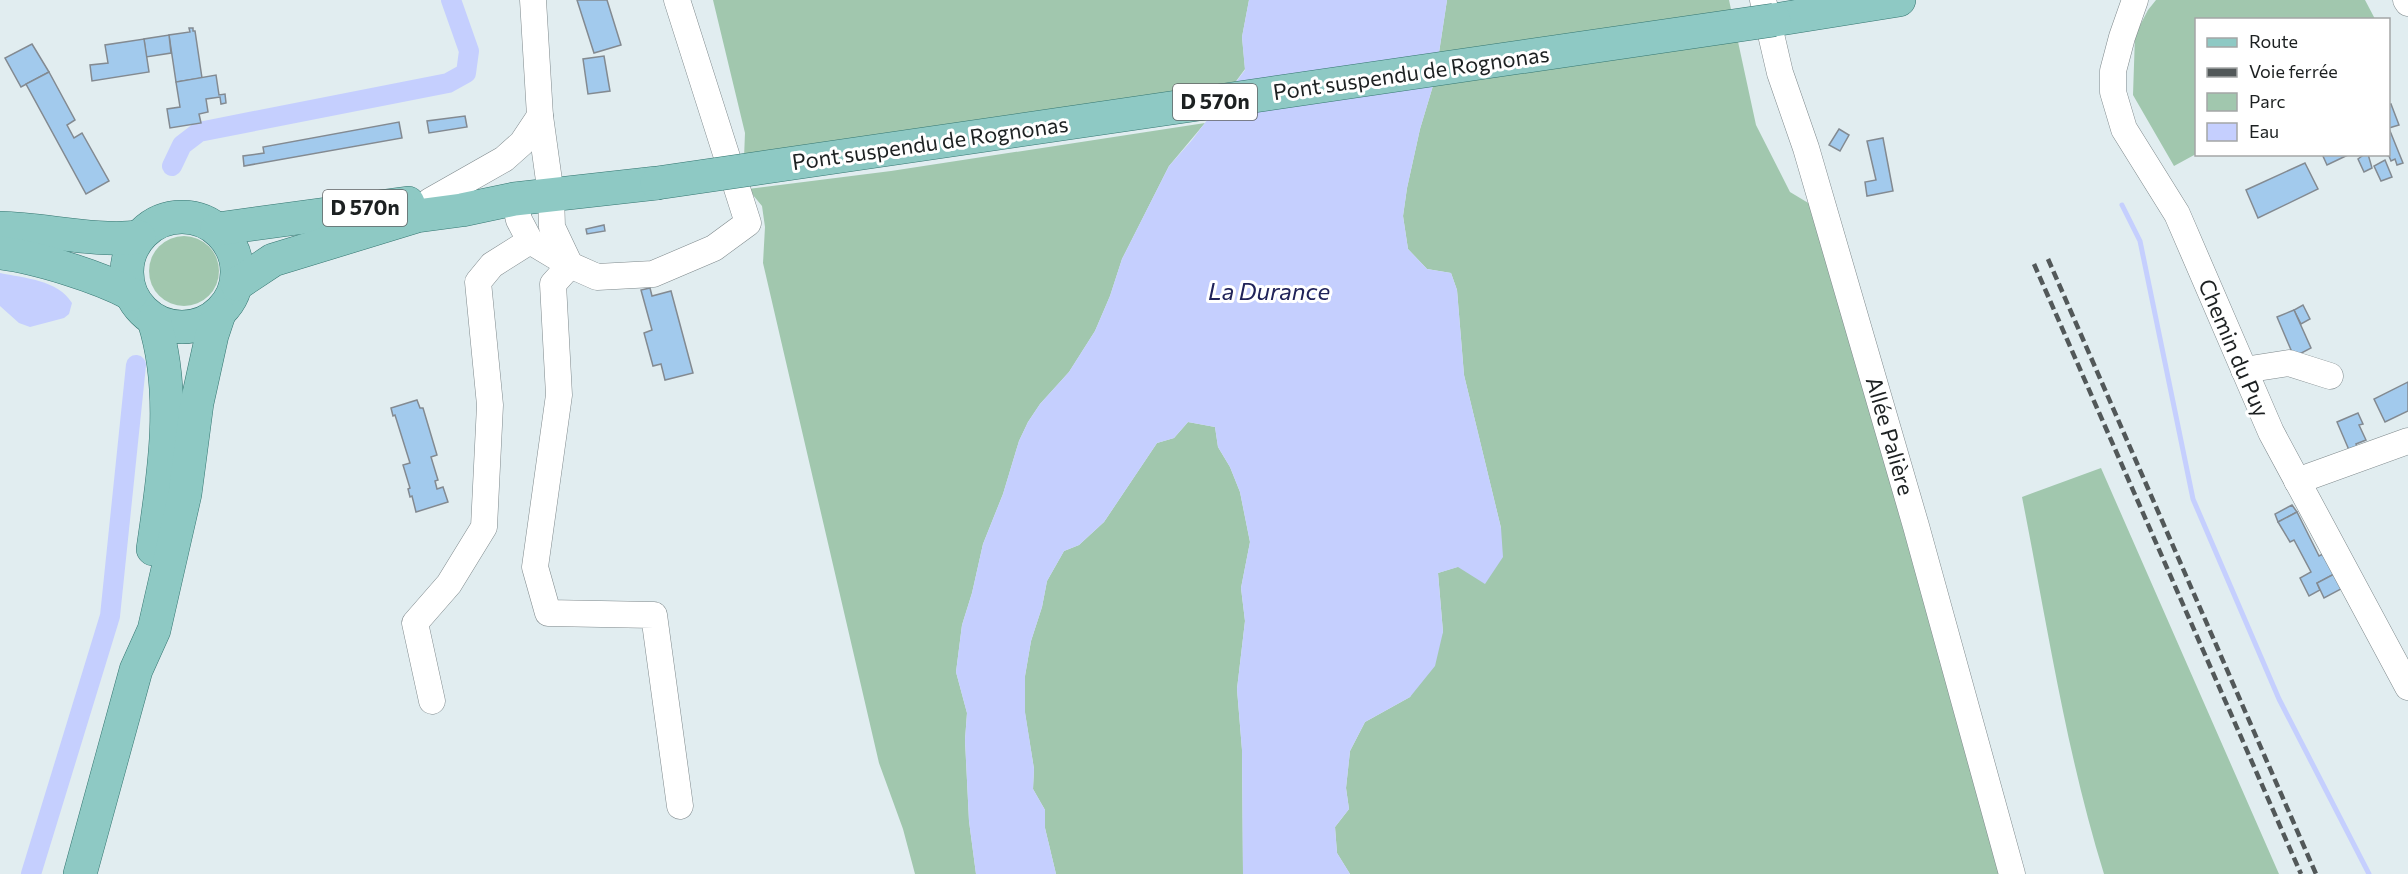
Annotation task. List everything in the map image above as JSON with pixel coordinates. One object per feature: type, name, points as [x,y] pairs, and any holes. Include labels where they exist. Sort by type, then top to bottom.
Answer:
[{"type":"main road","name":"D 570n","points":[[1768,10],[1899,0]]},
{"type":"main road","name":"Pont suspendu de Rognonas","points":[[551,195],[657,183],[1768,10]]},
{"type":"main road","name":"D 570n","points":[[237,284],[273,260],[417,216],[551,195]]},
{"type":"main road","name":"D 570n","points":[[218,229],[238,228],[351,209],[430,201],[514,199]]},
{"type":"main road","points":[[177,217],[202,220],[218,229],[228,240],[235,254],[238,269],[237,284],[230,300],[219,314],[204,324],[188,328],[170,327],[144,314],[131,294],[126,275],[129,254],[139,237],[152,225],[177,217]]},
{"type":"main road","points":[[0,228],[21,228],[117,239],[139,237]]},
{"type":"main road","points":[[0,253],[87,276],[114,285],[131,294]]},
{"type":"main road","points":[[136,670],[154,630],[185,494],[197,403],[219,314]]},
{"type":"main road","points":[[80,874],[136,670],[157,521],[166,404],[165,363],[154,321]]},
{"type":"street","points":[[533,0],[540,116],[551,195],[552,227],[570,265]]},
{"type":"street","points":[[514,199],[519,220],[530,242],[570,265],[597,277],[653,274],[714,248],[748,223],[677,0]]},
{"type":"street","name":"Chemin du Puy","points":[[2135,0],[2122,37],[2114,71],[2113,92],[2124,129],[2177,214],[2271,432],[2408,687]]},
{"type":"street","name":"Allée Palière","points":[[1768,10],[1780,74],[1806,148],[1916,526],[2012,874]]},
{"type":"street","points":[[430,201],[504,159],[522,143],[540,116]]},
{"type":"street","points":[[432,701],[415,623],[449,584],[484,527],[490,405],[478,282],[492,265],[530,242]]},
{"type":"street","points":[[570,265],[553,284],[559,395],[535,567],[548,613],[654,615],[680,806]]},
{"type":"street","points":[[2244,370],[2289,363],[2330,376]]},
{"type":"street","points":[[2297,481],[2408,441]]},
{"type":"green space","points":[[713,0],[1249,0],[1242,37],[1245,69],[1234,84],[744,158],[745,133]]},
{"type":"green space","points":[[1447,0],[1729,0],[1756,125],[1790,192],[1815,207],[2003,874],[1350,874],[1337,853],[1335,827],[1349,809],[1346,788],[1350,751],[1365,722],[1410,697],[1443,632],[1438,573],[1457,567],[1501,528],[1464,375],[1457,290],[1451,273],[1427,269],[1408,249],[1403,216],[1420,129],[1435,79]]},
{"type":"green space","points":[[2156,0],[2365,0],[2374,18],[2195,18],[2195,155],[2174,166],[2133,95],[2135,35]]},
{"type":"green space","points":[[1205,123],[1169,166],[1122,259],[1095,331],[1069,372],[1040,404],[1019,441],[1003,494],[983,544],[962,625],[956,672],[967,713],[965,740],[969,821],[976,874],[915,874],[903,829],[879,763],[763,263],[765,227],[762,206],[748,189],[891,171]]},
{"type":"green space","points":[[184,236],[197,239],[209,246],[216,258],[219,271],[216,284],[209,296],[197,303],[184,306],[171,303],[159,296],[152,284],[149,271],[152,258],[159,246],[171,239]]},
{"type":"green space","points":[[1188,422],[1215,427],[1218,447],[1230,467],[1240,492],[1250,542],[1241,588],[1245,621],[1237,689],[1242,750],[1243,874],[1056,874],[1045,828],[1045,810],[1033,789],[1034,769],[1025,713],[1025,676],[1031,641],[1042,607],[1047,581],[1064,551],[1079,545],[1104,522],[1157,443],[1174,438]]},
{"type":"green space","points":[[2101,468],[2279,874],[2104,874],[2068,734],[2022,497]]},
{"type":"water","name":"La Durance","points":[[1249,0],[1447,0],[1435,79],[1420,129],[1403,216],[1408,249],[1427,269],[1451,273],[1457,290],[1464,375],[1501,528],[1503,557],[1485,584],[1458,567],[1438,573],[1443,632],[1435,666],[1410,697],[1365,722],[1350,751],[1346,788],[1349,809],[1335,827],[1337,853],[1350,874],[1243,874],[1242,750],[1237,689],[1245,621],[1241,588],[1250,542],[1240,492],[1230,467],[1218,447],[1215,427],[1188,422],[1174,438],[1157,443],[1104,522],[1079,545],[1064,551],[1047,581],[1042,607],[1031,641],[1025,676],[1025,712],[1034,769],[1033,789],[1045,810],[1045,828],[1056,874],[976,874],[969,821],[965,740],[967,713],[956,672],[962,625],[983,544],[1003,494],[1019,441],[1028,422],[1040,404],[1069,372],[1095,331],[1122,259],[1169,166],[1192,140],[1245,70],[1242,37]]},
{"type":"water","points":[[0,273],[40,281],[58,289],[72,303],[69,314],[64,318],[30,327],[19,323],[0,306]]},
{"type":"building","points":[[577,0],[607,0],[621,45],[594,53]]},
{"type":"building","points":[[189,28],[195,31],[202,78],[176,82],[169,35],[190,32]]},
{"type":"building","points":[[169,35],[171,53],[146,57],[144,39]]},
{"type":"building","points":[[144,39],[149,72],[92,81],[90,65],[108,63],[105,45]]},
{"type":"building","points":[[32,44],[49,72],[21,87],[5,58]]},
{"type":"building","points":[[604,56],[610,91],[588,94],[583,59]]},
{"type":"building","points":[[49,72],[75,120],[67,125],[74,138],[82,133],[109,181],[86,194],[26,84]]},
{"type":"building","points":[[216,75],[219,95],[225,94],[226,103],[221,104],[220,97],[206,99],[208,112],[199,114],[201,123],[170,128],[167,109],[180,107],[176,82]]},
{"type":"building","points":[[2390,104],[2399,125],[2390,128]]},
{"type":"building","points":[[465,116],[467,127],[429,133],[427,121]]},
{"type":"building","points":[[399,122],[402,138],[244,166],[243,156],[264,153],[263,147]]},
{"type":"building","points":[[1839,129],[1849,135],[1840,151],[1829,145]]},
{"type":"building","points":[[2390,131],[2403,163],[2397,165],[2395,159],[2391,161],[2389,156]]},
{"type":"building","points":[[1883,138],[1893,191],[1867,196],[1865,182],[1876,180],[1867,141]]},
{"type":"building","points":[[2323,156],[2346,156],[2327,165]]},
{"type":"building","points":[[2369,156],[2372,168],[2364,172],[2358,159]]},
{"type":"building","points":[[2385,160],[2392,177],[2381,181],[2374,166]]},
{"type":"building","points":[[2305,163],[2318,189],[2258,218],[2246,190]]},
{"type":"building","points":[[604,225],[605,231],[587,234],[586,229]]},
{"type":"building","points":[[650,288],[652,296],[671,291],[693,373],[665,380],[661,364],[653,366],[644,333],[652,330],[641,290]]},
{"type":"building","points":[[2303,305],[2310,319],[2301,324],[2294,310]]},
{"type":"building","points":[[2294,310],[2311,348],[2294,357],[2277,317]]},
{"type":"building","points":[[2408,382],[2408,411],[2385,422],[2374,399]]},
{"type":"building","points":[[417,400],[420,408],[423,408],[437,455],[431,457],[438,480],[435,481],[437,489],[443,487],[448,502],[416,512],[403,465],[410,463],[391,408]]},
{"type":"building","points":[[2358,413],[2363,424],[2359,425],[2366,440],[2356,444],[2360,453],[2352,457],[2337,422]]},
{"type":"building","points":[[2292,505],[2297,512],[2278,522],[2275,514]]},
{"type":"building","points":[[2297,512],[2319,556],[2325,553],[2336,573],[2317,583],[2320,590],[2309,596],[2300,578],[2311,572],[2294,540],[2290,542],[2278,522]]},
{"type":"building","points":[[2336,573],[2341,589],[2324,598],[2317,583]]},
{"type":"waterway","points":[[172,166],[182,145],[199,132],[448,83],[466,73],[469,51],[451,0]]},
{"type":"waterway","points":[[2122,205],[2140,241],[2193,499],[2279,699],[2369,874]]},
{"type":"waterway","points":[[31,874],[110,616],[136,365]]},
{"type":"railway","points":[[2048,259],[2316,874]]},
{"type":"railway","points":[[2034,264],[2301,874]]}]
